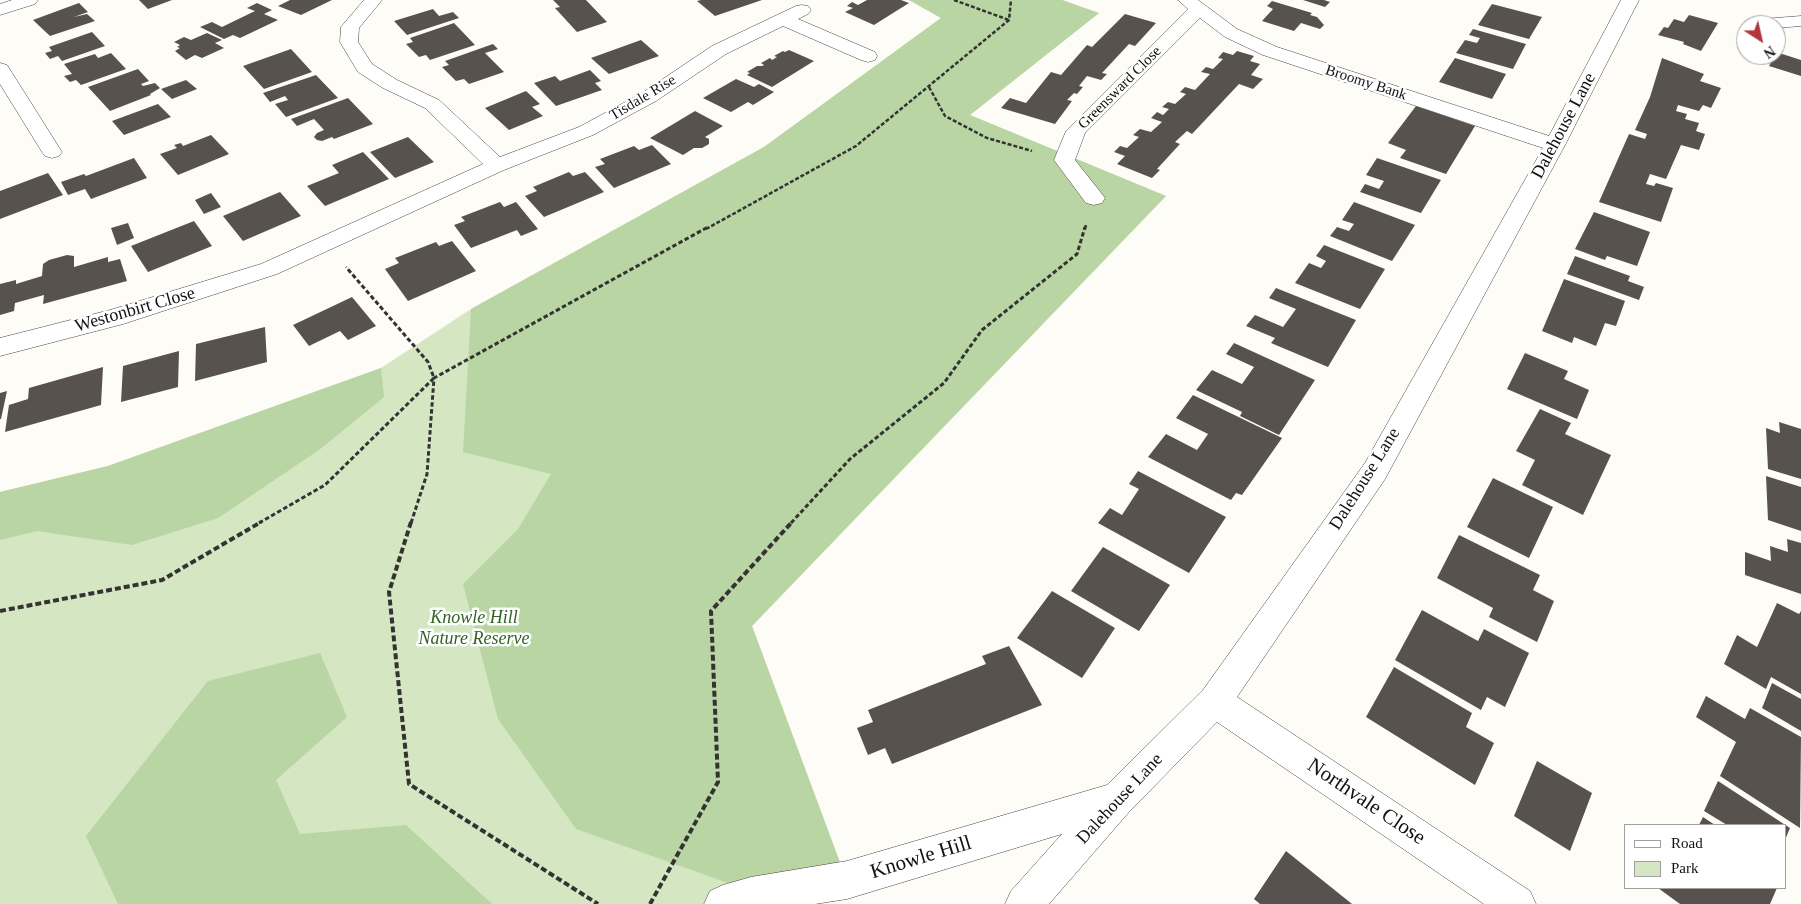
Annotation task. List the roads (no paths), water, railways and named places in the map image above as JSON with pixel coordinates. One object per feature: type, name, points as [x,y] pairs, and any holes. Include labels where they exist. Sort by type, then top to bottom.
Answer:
[{"type":"street","points":[[0,10],[29,0]]},
{"type":"street","points":[[373,0],[350,27],[349,42],[365,68],[390,84],[432,104],[497,166]]},
{"type":"street","name":"Dalehouse Lane","points":[[1024,904],[1117,800],[1215,701],[1374,471],[1555,145],[1630,0]]},
{"type":"street","name":"Broomy Bank","points":[[1193,5],[1231,33],[1270,51],[1555,145]]},
{"type":"street","name":"Greensward Close","points":[[1094,198],[1064,160],[1076,131],[1193,5]]},
{"type":"street","points":[[1787,7],[1801,20]]},
{"type":"street","name":"Tisdale Rise","points":[[269,269],[497,166],[586,131],[649,97],[719,50],[802,10]]},
{"type":"street","points":[[783,19],[868,56]]},
{"type":"street","points":[[1786,22],[1801,20]]},
{"type":"street","points":[[0,69],[52,152]]},
{"type":"street","name":"Westonbirt Close","points":[[0,347],[114,318],[269,269]]},
{"type":"street","name":"Northvale Close","points":[[1215,701],[1517,904]]},
{"type":"street","name":"Knowle Hill","points":[[723,904],[751,896],[847,880],[1117,800]]},
{"type":"park label","name":"Knowle Hill Nature Reserve","points":[[474,628]]}]
